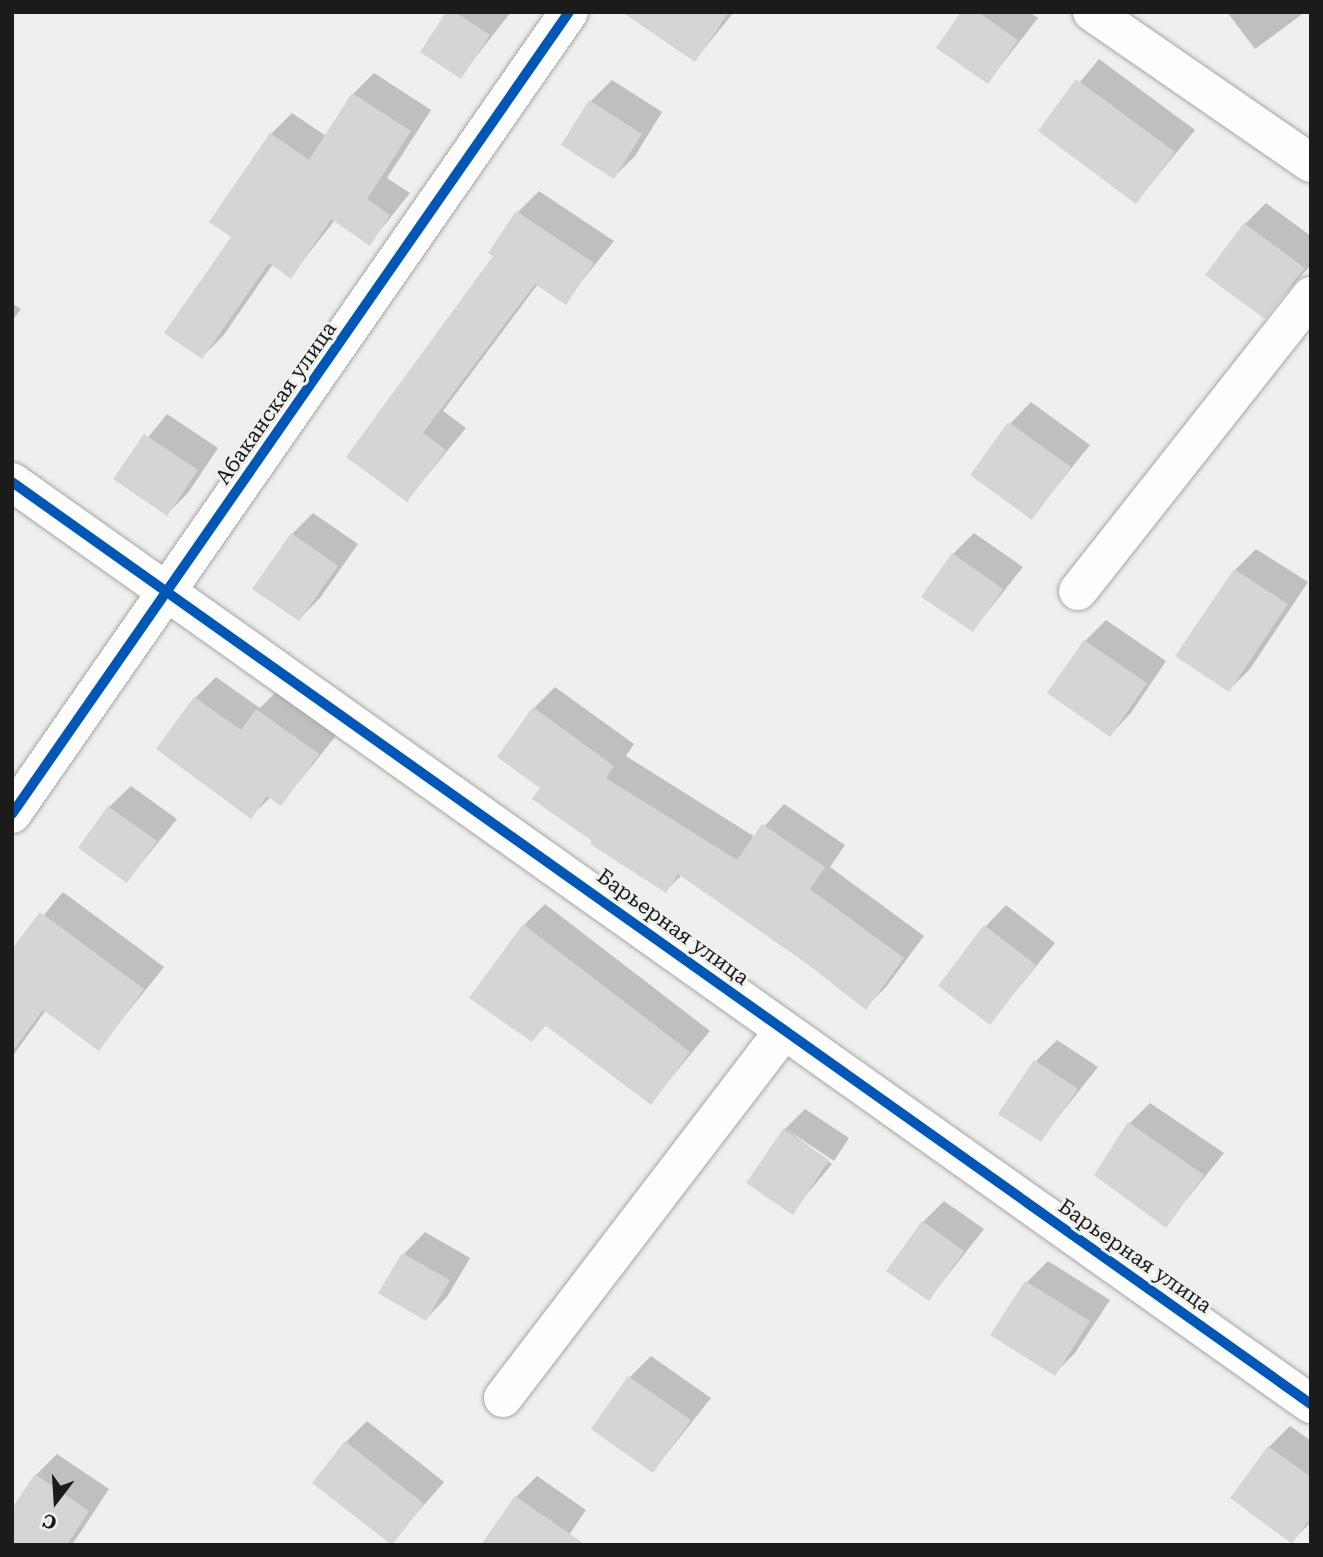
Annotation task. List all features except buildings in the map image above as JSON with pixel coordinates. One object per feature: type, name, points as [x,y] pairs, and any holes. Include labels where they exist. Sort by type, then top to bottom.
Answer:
[{"type":"street","name":"Абаканская улица","points":[[12,814],[569,12]]},
{"type":"street","points":[[1092,12],[1311,163]]},
{"type":"street","points":[[1077,591],[1311,296]]},
{"type":"street","name":"Барьерная улица","points":[[12,482],[170,590],[784,1031],[1311,1404]]},
{"type":"street","points":[[503,1398],[784,1031]]},
{"type":"cycle path","points":[[12,814],[569,12]]},
{"type":"cycle path","points":[[12,482],[1311,1404]]}]
